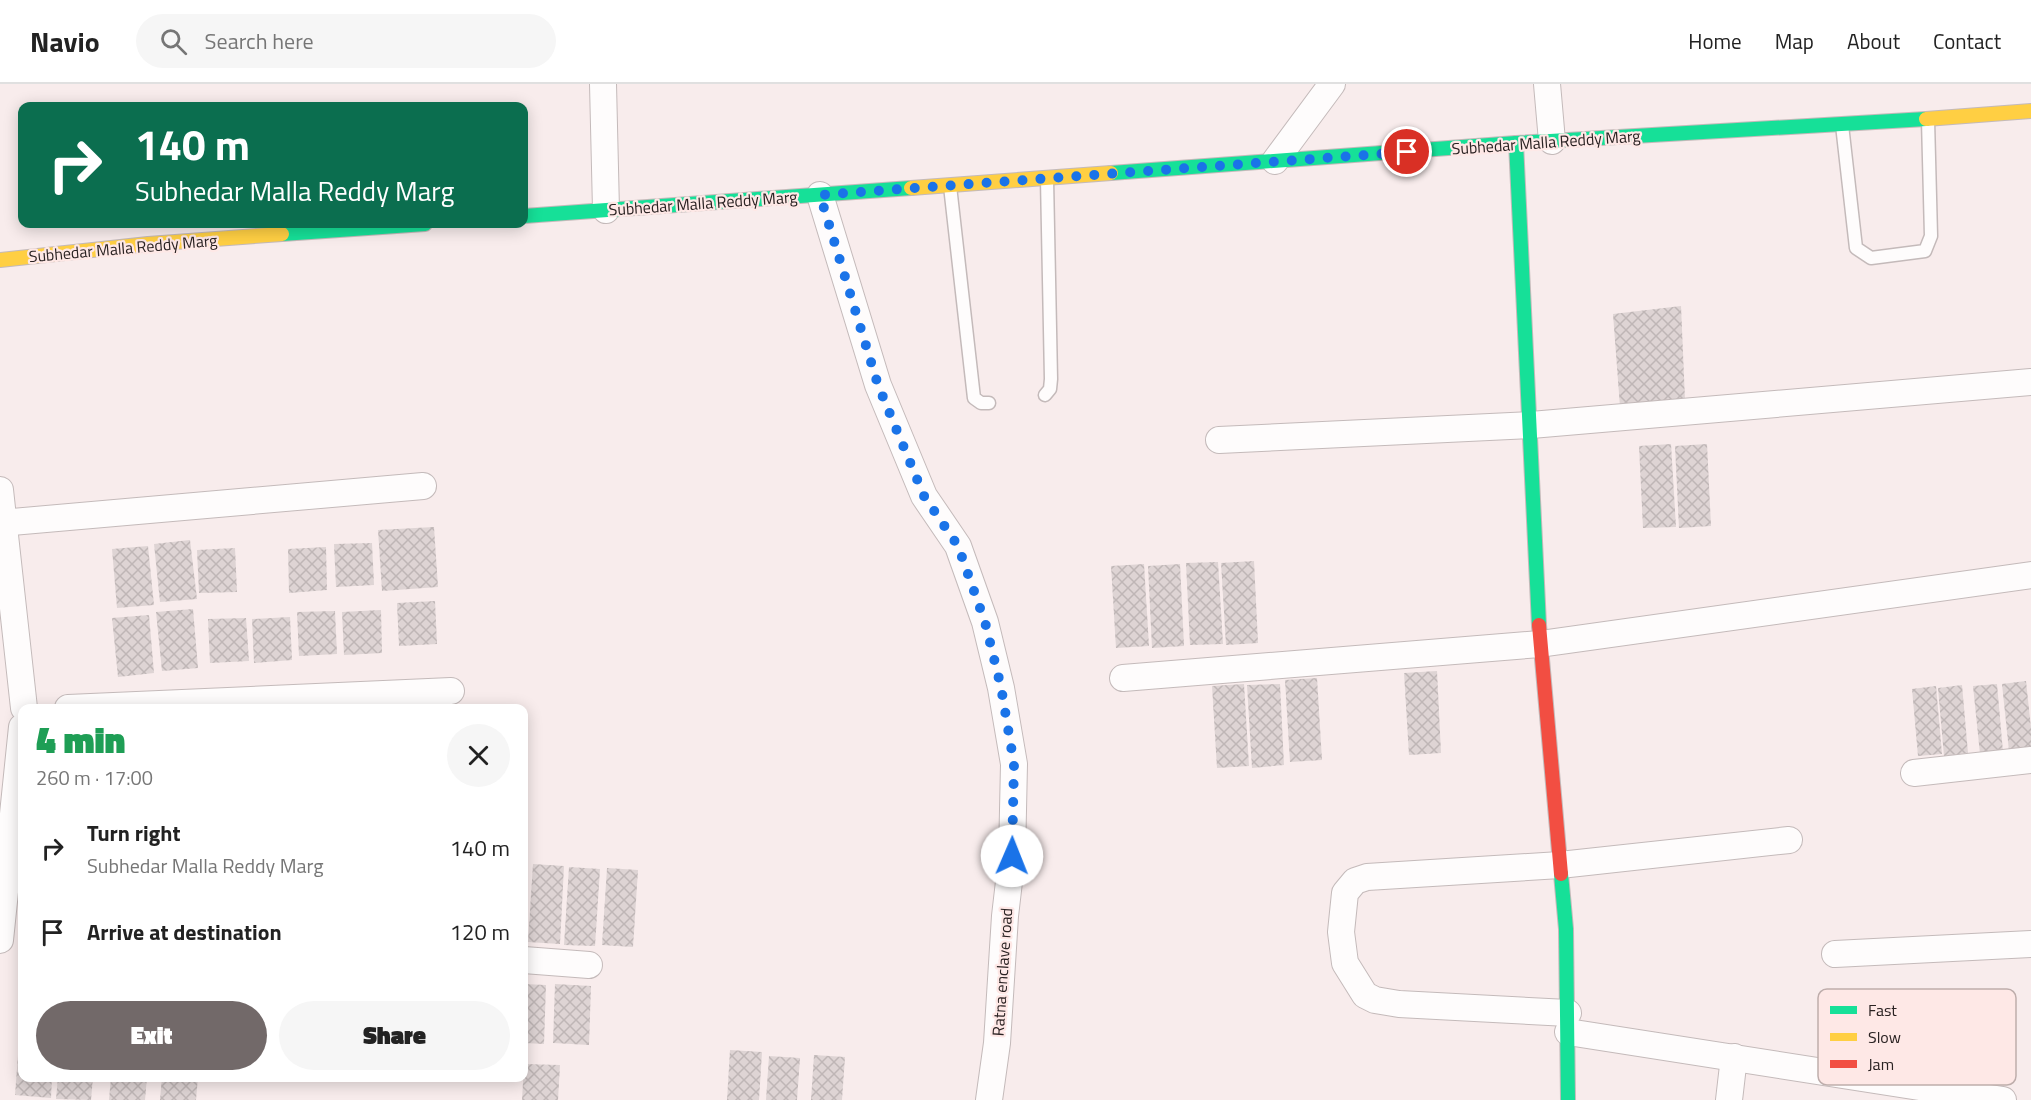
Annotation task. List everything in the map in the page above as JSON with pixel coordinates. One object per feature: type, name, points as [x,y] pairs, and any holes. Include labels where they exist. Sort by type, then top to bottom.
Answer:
[{"type":"main road","name":"Subhedar Malla Reddy Marg","points":[[528,216],[1516,143],[2031,111]]},
{"type":"main road","points":[[1516,143],[1540,644],[1566,929],[1568,1100]]},
{"type":"main road","name":"Subhedar Malla Reddy Marg","points":[[0,260],[148,244],[370,228]]},
{"type":"street","points":[[603,84],[606,210]]},
{"type":"street","points":[[1275,162],[1332,84]]},
{"type":"street","points":[[1546,84],[1552,141]]},
{"type":"street","name":"Ratna enclave road","points":[[820,195],[878,385],[924,496],[958,546],[985,622],[1001,687],[1014,764],[1012,856],[1005,916],[997,1042],[989,1100]]},
{"type":"street","points":[[1218,440],[1531,425],[2031,382]]},
{"type":"street","points":[[2,523],[423,486]]},
{"type":"street","points":[[0,490],[24,704]]},
{"type":"street","points":[[1124,678],[1540,644],[2031,575]]},
{"type":"street","points":[[158,704],[451,691]]},
{"type":"street","points":[[1914,773],[2031,760]]},
{"type":"street","points":[[6,929],[18,778]]},
{"type":"street","points":[[1789,840],[1560,865],[1366,877],[1355,881],[1345,893],[1341,932],[1345,963],[1365,995],[1375,1000],[1568,1022],[1734,1057],[1818,1071]]},
{"type":"street","points":[[1835,954],[2031,944]]},
{"type":"street","points":[[528,960],[589,965]]},
{"type":"street","points":[[1729,1100],[1734,1057]]},
{"type":"street","points":[[1897,1085],[1961,1096],[2003,1100]]},
{"type":"lane","points":[[1842,124],[1856,248],[1871,258],[1925,251],[1931,236],[1928,119]]},
{"type":"lane","points":[[1045,396],[1050,389],[1051,379],[1047,178]]},
{"type":"lane","points":[[950,185],[974,398],[981,403],[989,404]]},
{"type":"building","points":[[1681,306],[1685,400],[1620,407],[1613,314]]},
{"type":"building","points":[[1671,444],[1676,527],[1643,528],[1639,446]]},
{"type":"building","points":[[1707,444],[1711,526],[1679,528],[1675,446]]},
{"type":"building","points":[[434,527],[438,587],[382,591],[378,530]]},
{"type":"building","points":[[190,540],[197,599],[160,602],[154,544]]},
{"type":"building","points":[[372,543],[374,585],[336,587],[334,544]]},
{"type":"building","points":[[148,546],[154,605],[117,608],[112,549]]},
{"type":"building","points":[[326,547],[327,590],[289,593],[288,549]]},
{"type":"building","points":[[235,548],[237,592],[199,593],[197,550]]},
{"type":"building","points":[[1254,561],[1258,643],[1226,645],[1221,563]]},
{"type":"building","points":[[1218,562],[1223,644],[1190,645],[1186,563]]},
{"type":"building","points":[[1144,564],[1149,646],[1116,648],[1111,566]]},
{"type":"building","points":[[1180,564],[1184,646],[1152,648],[1148,566]]},
{"type":"building","points":[[435,601],[437,644],[399,646],[397,603]]},
{"type":"building","points":[[193,609],[198,668],[162,671],[156,612]]},
{"type":"building","points":[[381,610],[382,653],[344,655],[342,612]]},
{"type":"building","points":[[335,611],[337,654],[299,656],[297,612]]},
{"type":"building","points":[[149,615],[154,673],[118,677],[112,618]]},
{"type":"building","points":[[290,617],[292,660],[254,663],[252,619]]},
{"type":"building","points":[[246,618],[249,661],[210,663],[208,619]]},
{"type":"building","points":[[1437,671],[1441,753],[1409,755],[1404,673]]},
{"type":"building","points":[[1317,678],[1322,760],[1290,762],[1285,680]]},
{"type":"building","points":[[2026,681],[2031,749],[2009,751],[2002,684]]},
{"type":"building","points":[[1244,684],[1249,766],[1217,768],[1212,686]]},
{"type":"building","points":[[1280,684],[1284,765],[1252,768],[1247,685]]},
{"type":"building","points":[[1997,684],[2003,752],[1980,754],[1973,686]]},
{"type":"building","points":[[1962,685],[1968,753],[1944,756],[1938,688]]},
{"type":"building","points":[[1936,686],[1942,754],[1918,756],[1912,689]]},
{"type":"building","points":[[533,864],[564,866],[560,944],[528,942]]},
{"type":"building","points":[[569,867],[600,869],[595,946],[564,945]]},
{"type":"building","points":[[607,868],[638,870],[633,947],[602,945]]},
{"type":"building","points":[[528,984],[546,985],[544,1044],[528,1043]]},
{"type":"building","points":[[555,984],[591,986],[589,1045],[553,1043]]},
{"type":"building","points":[[730,1050],[762,1052],[759,1100],[727,1100]]},
{"type":"building","points":[[18,1055],[18,1082],[52,1082],[51,1098],[15,1095]]},
{"type":"building","points":[[814,1055],[845,1057],[842,1100],[811,1100]]},
{"type":"building","points":[[769,1056],[800,1058],[797,1100],[766,1100]]},
{"type":"building","points":[[528,1064],[560,1065],[558,1100],[522,1100],[523,1082],[528,1082]]},
{"type":"building","points":[[58,1082],[93,1082],[91,1100],[56,1099]]},
{"type":"building","points":[[111,1082],[147,1082],[145,1100],[109,1100]]},
{"type":"building","points":[[162,1082],[198,1082],[196,1100],[160,1100]]},
{"type":"traffic: fast","points":[[1111,173],[1516,143],[1926,119]]},
{"type":"traffic: fast","points":[[1516,143],[1539,625]]},
{"type":"traffic: fast","points":[[528,216],[911,188]]},
{"type":"traffic: fast","points":[[282,234],[368,228]]},
{"type":"traffic: fast","points":[[1561,874],[1566,929],[1568,1100]]},
{"type":"traffic: slow","points":[[1926,119],[2031,111]]},
{"type":"traffic: slow","points":[[911,188],[1111,173]]},
{"type":"traffic: slow","points":[[0,260],[148,244],[282,234]]},
{"type":"traffic: jam","points":[[1539,625],[1561,874]]},
{"type":"route","points":[[1012,856],[1014,764],[1001,687],[985,622],[958,546],[924,496],[878,385],[820,195],[1407,152]]}]
